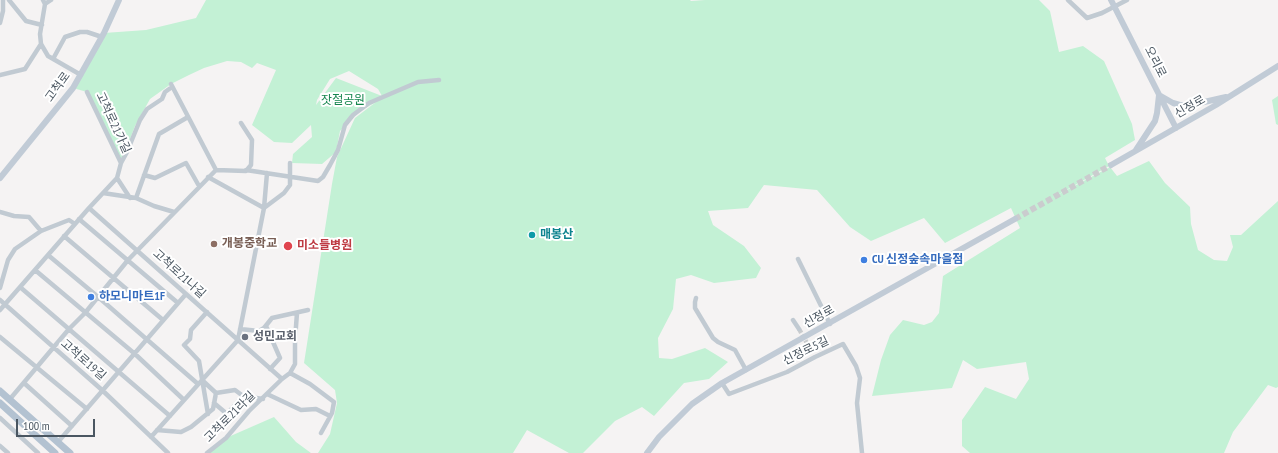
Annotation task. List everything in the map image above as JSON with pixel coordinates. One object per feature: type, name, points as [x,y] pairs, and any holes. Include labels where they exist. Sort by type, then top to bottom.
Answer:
[{"type":"main road","name":"고척로","points":[[0,178],[73,88],[102,38],[119,0]]},
{"type":"main road","name":"오리로","points":[[1112,3],[1176,128]]},
{"type":"main road","name":"신정로","points":[[1111,165],[1230,97],[1278,66]]},
{"type":"main road","points":[[1134,152],[1149,132],[1155,121],[1159,95],[1173,103],[1186,106],[1230,97]]},
{"type":"main road","name":"신정로","points":[[647,453],[659,437],[692,404],[722,384],[1015,219]]},
{"type":"main road","points":[[0,390],[70,453]]},
{"type":"main road","points":[[0,403],[55,453]]},
{"type":"street","points":[[0,23],[3,11],[3,0]]},
{"type":"street","points":[[8,0],[26,21],[42,25]]},
{"type":"street","points":[[0,75],[25,69],[41,44],[44,2],[51,0]]},
{"type":"street","points":[[1068,0],[1087,18],[1102,14],[1112,3],[1127,0]]},
{"type":"street","points":[[54,59],[65,37],[80,32],[87,32],[102,38]]},
{"type":"street","points":[[41,44],[48,56],[81,75]]},
{"type":"street","points":[[216,170],[246,170],[318,181],[323,177],[338,150],[345,125],[353,115],[370,103],[418,82],[439,80]]},
{"type":"street","name":"고척로21가길","points":[[0,310],[79,219],[117,178],[121,163],[140,120],[147,109],[162,99],[165,92],[171,86],[216,170]]},
{"type":"street","name":"고척로21가길","points":[[87,92],[121,163]]},
{"type":"street","points":[[136,198],[159,134],[188,117]]},
{"type":"street","points":[[241,123],[252,140],[251,165],[246,170]]},
{"type":"street","points":[[144,175],[156,178],[186,163],[199,186]]},
{"type":"street","points":[[264,208],[284,193],[290,185],[290,163]]},
{"type":"street","name":"고척로21나길","points":[[10,399],[69,329],[85,313],[97,296],[128,260],[216,170]]},
{"type":"street","points":[[151,437],[238,340],[264,208],[268,173]]},
{"type":"street","points":[[208,177],[264,208]]},
{"type":"street","points":[[117,178],[130,198]]},
{"type":"street","points":[[103,193],[136,198],[154,206],[174,212]]},
{"type":"street","points":[[89,208],[137,250]]},
{"type":"street","points":[[0,212],[14,216],[29,217],[41,231]]},
{"type":"street","points":[[79,219],[178,303]]},
{"type":"street","points":[[0,288],[8,260],[15,249],[41,231],[69,220],[75,224]]},
{"type":"street","points":[[64,236],[163,320]]},
{"type":"street","name":"고척로21나길","points":[[137,250],[282,379]]},
{"type":"street","points":[[48,255],[147,339],[216,393],[235,390],[243,396],[263,398]]},
{"type":"street","points":[[798,259],[830,324]]},
{"type":"street","points":[[35,270],[135,354],[184,400]]},
{"type":"street","points":[[20,287],[170,416]]},
{"type":"street","points":[[58,442],[186,294]]},
{"type":"street","points":[[696,298],[694,302],[696,308],[710,334],[718,342],[735,350],[746,370]]},
{"type":"street","name":"고척로19길","points":[[0,300],[102,390],[168,453]]},
{"type":"street","points":[[240,329],[259,331],[266,326],[272,318],[308,310]]},
{"type":"street","name":"고척로21나길","points":[[200,382],[199,361],[184,345],[190,339],[191,330],[207,312]]},
{"type":"street","points":[[297,313],[295,364],[290,373],[310,384],[334,402],[330,416],[321,433]]},
{"type":"street","points":[[794,320],[798,329]]},
{"type":"street","points":[[266,326],[280,358],[270,369]]},
{"type":"street","points":[[0,338],[87,409]]},
{"type":"street","name":"신정로5길","points":[[722,384],[729,394],[788,372],[843,344],[856,366],[860,378],[857,403],[862,453]]},
{"type":"street","points":[[812,352],[815,358]]},
{"type":"street","name":"고척로21라길","points":[[207,453],[226,438],[249,411],[290,373]]},
{"type":"street","points":[[200,382],[208,414]]},
{"type":"street","points":[[24,383],[72,426]]},
{"type":"street","points":[[157,430],[182,432],[191,427],[213,409],[216,393]]},
{"type":"street","name":"고척로21라길","points":[[267,394],[301,410],[316,409],[330,416]]},
{"type":"street","points":[[214,403],[227,414],[243,396]]},
{"type":"street","points":[[0,418],[38,453]]},
{"type":"street","points":[[0,446],[8,453]]},
{"type":"green space","name":"잣절공원","points":[[206,0],[1039,0],[1050,11],[1059,52],[1083,46],[1104,61],[1132,124],[1135,140],[1105,158],[1109,166],[1050,199],[1110,167],[1117,176],[1149,161],[1165,183],[1190,207],[1191,224],[1198,250],[1214,260],[1227,261],[1233,247],[1230,235],[1241,235],[1278,201],[1278,387],[1276,388],[1268,385],[1233,432],[1224,453],[970,453],[962,446],[962,420],[985,387],[1016,399],[1029,379],[1026,362],[977,369],[963,360],[952,388],[872,396],[881,360],[890,335],[903,320],[924,325],[932,322],[939,313],[943,276],[1020,228],[1011,208],[945,243],[924,218],[871,241],[850,227],[817,190],[764,185],[748,208],[708,211],[713,225],[744,246],[761,268],[756,278],[714,283],[691,275],[676,279],[673,309],[658,338],[659,358],[672,359],[705,348],[728,362],[709,379],[684,383],[654,416],[642,407],[615,421],[583,453],[569,453],[527,430],[513,453],[318,453],[330,434],[337,403],[335,390],[304,363],[332,184],[337,157],[355,118],[376,102],[359,112],[340,131],[336,152],[322,164],[292,163],[293,154],[312,137],[311,125],[292,143],[274,142],[252,125],[276,70],[257,63],[252,68],[241,62],[227,61],[204,68],[189,75],[171,84],[150,99],[135,126],[121,163],[87,92],[73,88],[104,33],[146,30],[196,18]],"holes":[[[349,71],[378,89],[382,96],[336,78],[316,105],[317,100],[330,79]]]},
{"type":"green space","points":[[1278,96],[1278,125],[1276,124],[1272,100]]},
{"type":"green space","points":[[274,417],[296,442],[311,453],[207,453],[226,438]]},
{"type":"tunnel","points":[[1015,219],[1111,165]]},
{"type":"tunnel","points":[[799,329],[812,352]]},
{"type":"place","name":"매봉산","points":[[532,235]]},
{"type":"place","name":"개봉중학교","points":[[214,244]]},
{"type":"place","name":"미소들병원","points":[[288,246]]},
{"type":"place","name":"CU 신정숲속마을점","points":[[864,260]]},
{"type":"place","name":"하모니마트1F","points":[[91,297]]},
{"type":"place","name":"성민교회","points":[[245,337]]}]
